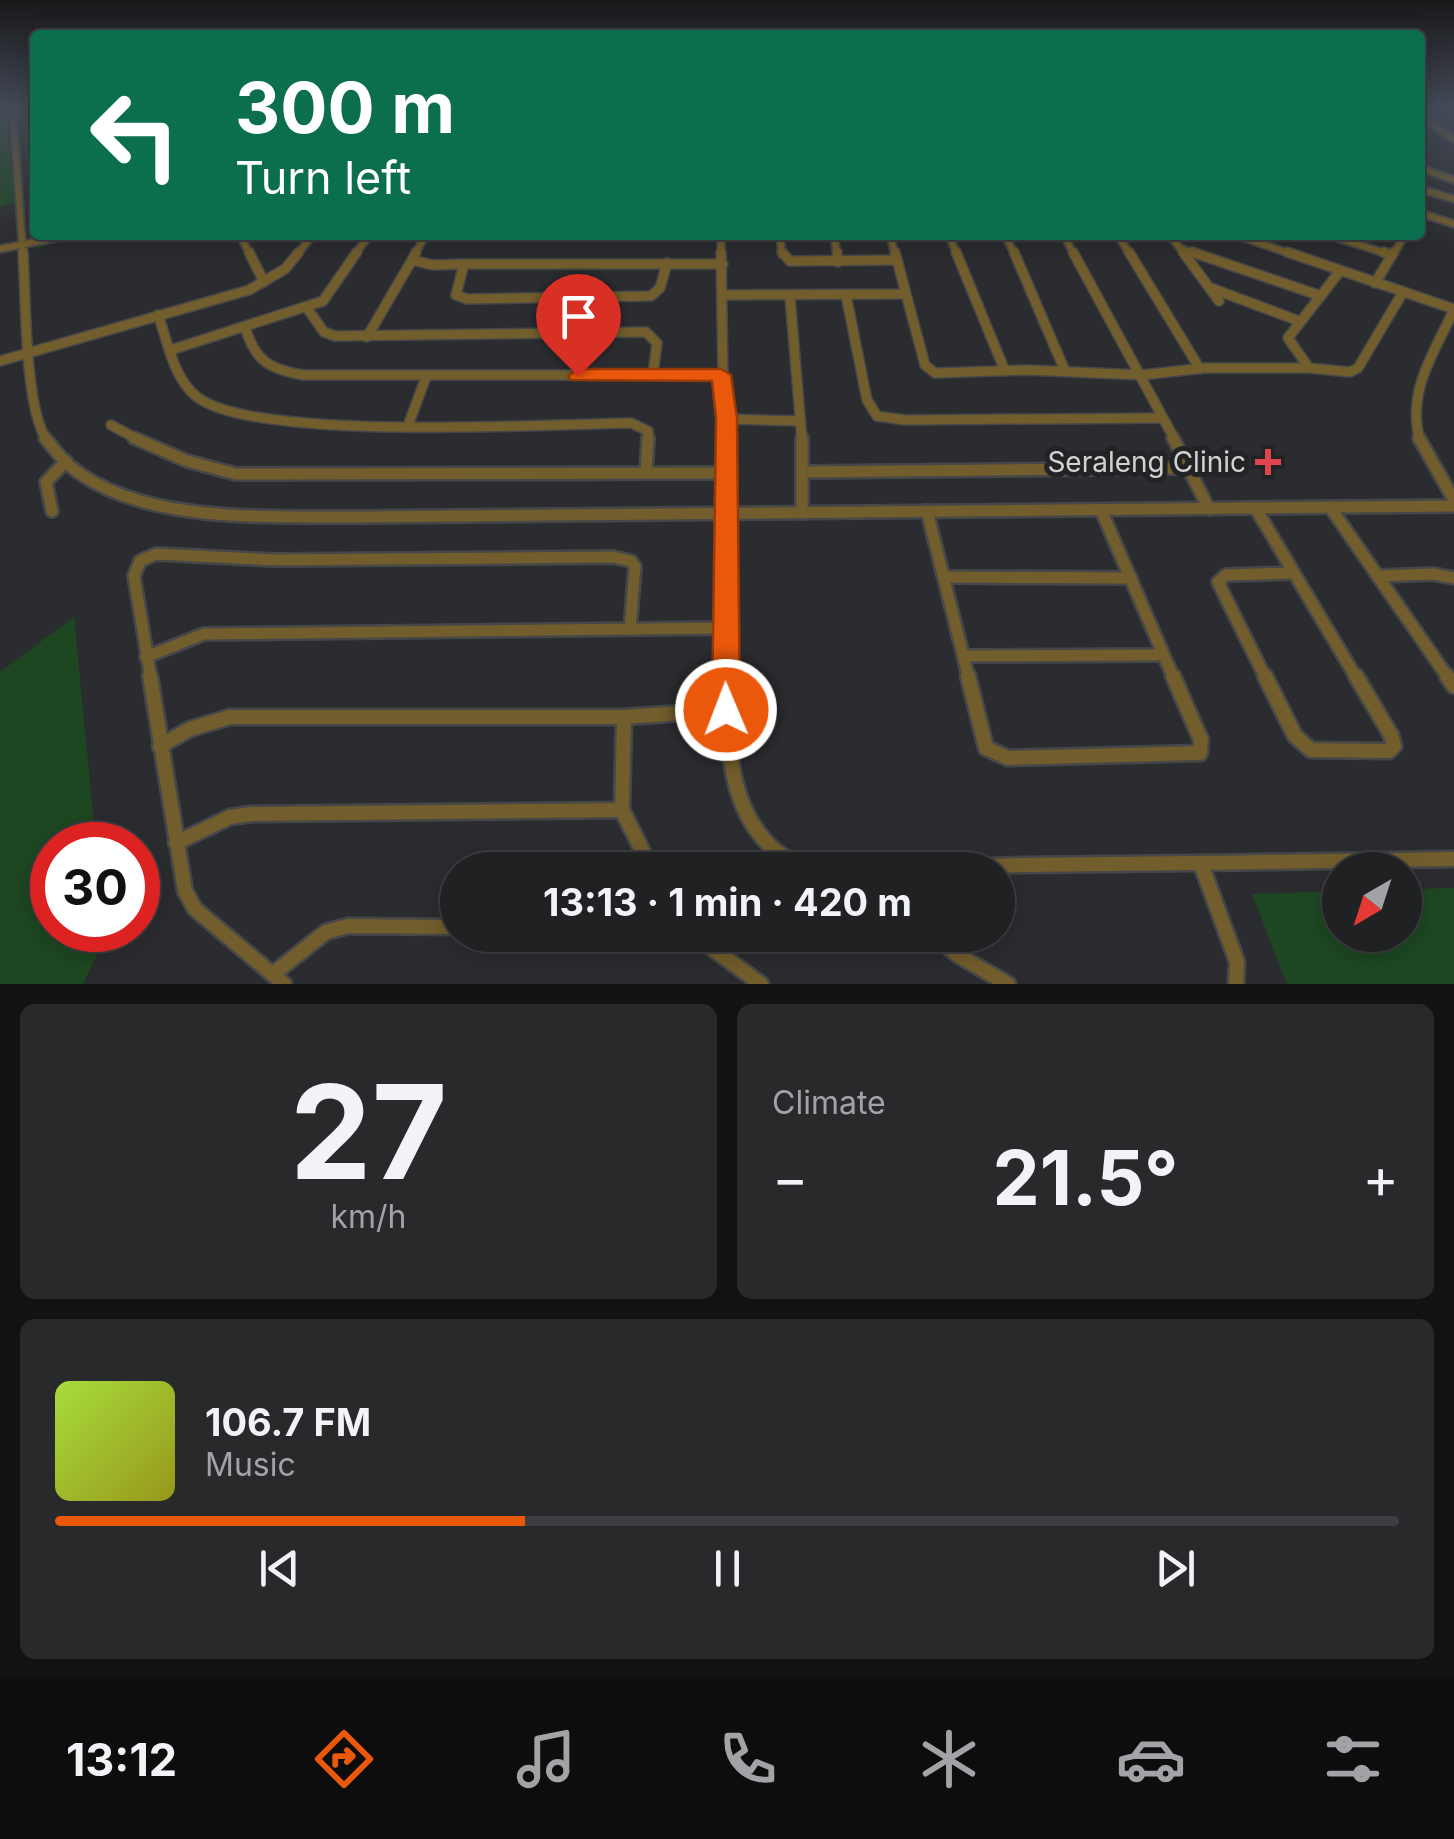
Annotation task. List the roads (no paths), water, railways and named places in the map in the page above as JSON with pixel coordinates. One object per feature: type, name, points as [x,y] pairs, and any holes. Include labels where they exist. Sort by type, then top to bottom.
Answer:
[{"type":"street","points":[[18,155],[30,352],[41,432],[86,476],[122,494],[219,514],[378,517],[1256,510],[1454,503],[1422,449],[1412,408],[1414,393],[1454,310],[1252,240]]},
{"type":"street","points":[[1425,170],[1454,180]]},
{"type":"street","points":[[1425,190],[1454,198]]},
{"type":"street","points":[[1425,215],[1454,224]]},
{"type":"street","points":[[0,249],[48,240]]},
{"type":"street","points":[[243,240],[264,282]]},
{"type":"street","points":[[0,361],[264,282],[294,262],[310,240]]},
{"type":"street","points":[[171,350],[307,308],[330,296],[365,240]]},
{"type":"street","points":[[367,337],[423,240]]},
{"type":"street","points":[[721,240],[726,710],[732,772],[766,843],[779,852]]},
{"type":"street","points":[[780,240],[786,260],[897,260]]},
{"type":"street","points":[[835,240],[838,262]]},
{"type":"street","points":[[891,240],[930,372],[1142,375],[1200,369],[1309,368],[1350,372],[1358,368],[1403,292]]},
{"type":"street","points":[[951,240],[1005,371]]},
{"type":"street","points":[[1007,240],[1038,302],[1065,371]]},
{"type":"street","points":[[1067,240],[1132,364],[1142,375],[1209,509]]},
{"type":"street","points":[[1121,240],[1200,369]]},
{"type":"street","points":[[1174,240],[1219,301]]},
{"type":"street","points":[[1343,240],[1392,256]]},
{"type":"street","points":[[1375,282],[1401,240]]},
{"type":"street","points":[[1182,249],[1321,296]]},
{"type":"street","points":[[412,260],[433,265],[723,264]]},
{"type":"street","points":[[464,264],[456,292],[459,298],[556,299],[651,296],[660,288],[667,264]]},
{"type":"street","points":[[1309,368],[1288,338],[1340,270]]},
{"type":"street","points":[[1211,288],[1299,321]]},
{"type":"street","points":[[846,294],[866,400],[878,416],[905,420],[1162,418]]},
{"type":"street","points":[[722,295],[790,298],[906,294]]},
{"type":"street","points":[[790,298],[806,472],[802,513]]},
{"type":"street","points":[[307,308],[330,336],[642,332],[655,337],[657,342],[652,374]]},
{"type":"street","points":[[158,315],[189,390],[215,407],[289,422],[631,423],[648,431],[646,473]]},
{"type":"street","points":[[246,327],[252,351],[260,362],[277,370],[334,378],[721,375]]},
{"type":"street","points":[[408,424],[426,377]]},
{"type":"street","points":[[726,418],[800,422]]},
{"type":"street","points":[[111,425],[182,462],[236,474],[726,473]]},
{"type":"street","points":[[52,511],[44,479],[66,460]]},
{"type":"street","points":[[806,472],[1188,468]]},
{"type":"street","points":[[1330,507],[1454,686]]},
{"type":"street","points":[[928,510],[986,748],[1008,758],[1200,753],[1201,740],[1101,510]]},
{"type":"street","points":[[1256,510],[1391,735],[1394,746],[1389,751],[1312,750],[1295,736],[1218,582],[1226,575],[1292,573]]},
{"type":"street","points":[[440,927],[348,926],[326,932],[278,979],[195,909],[185,891],[146,658],[134,576],[140,561],[156,554],[274,560],[626,558],[636,571],[630,629]]},
{"type":"street","points":[[1380,576],[1433,574],[1454,578]]},
{"type":"street","points":[[947,577],[1131,578]]},
{"type":"street","points":[[146,658],[204,634],[726,628]]},
{"type":"street","points":[[964,656],[1162,655]]},
{"type":"street","points":[[160,746],[190,729],[230,716],[624,717],[726,710]]},
{"type":"street","points":[[624,717],[622,810],[643,852]]},
{"type":"street","points":[[176,843],[230,818],[251,814],[622,810]]},
{"type":"street","points":[[1015,868],[1454,859]]},
{"type":"street","points":[[1201,864],[1237,962],[1236,984]]},
{"type":"street","points":[[718,952],[762,984]]},
{"type":"street","points":[[954,952],[1008,984]]},
{"type":"place","name":"Seraleng Clinic","points":[[1268,462]]}]
